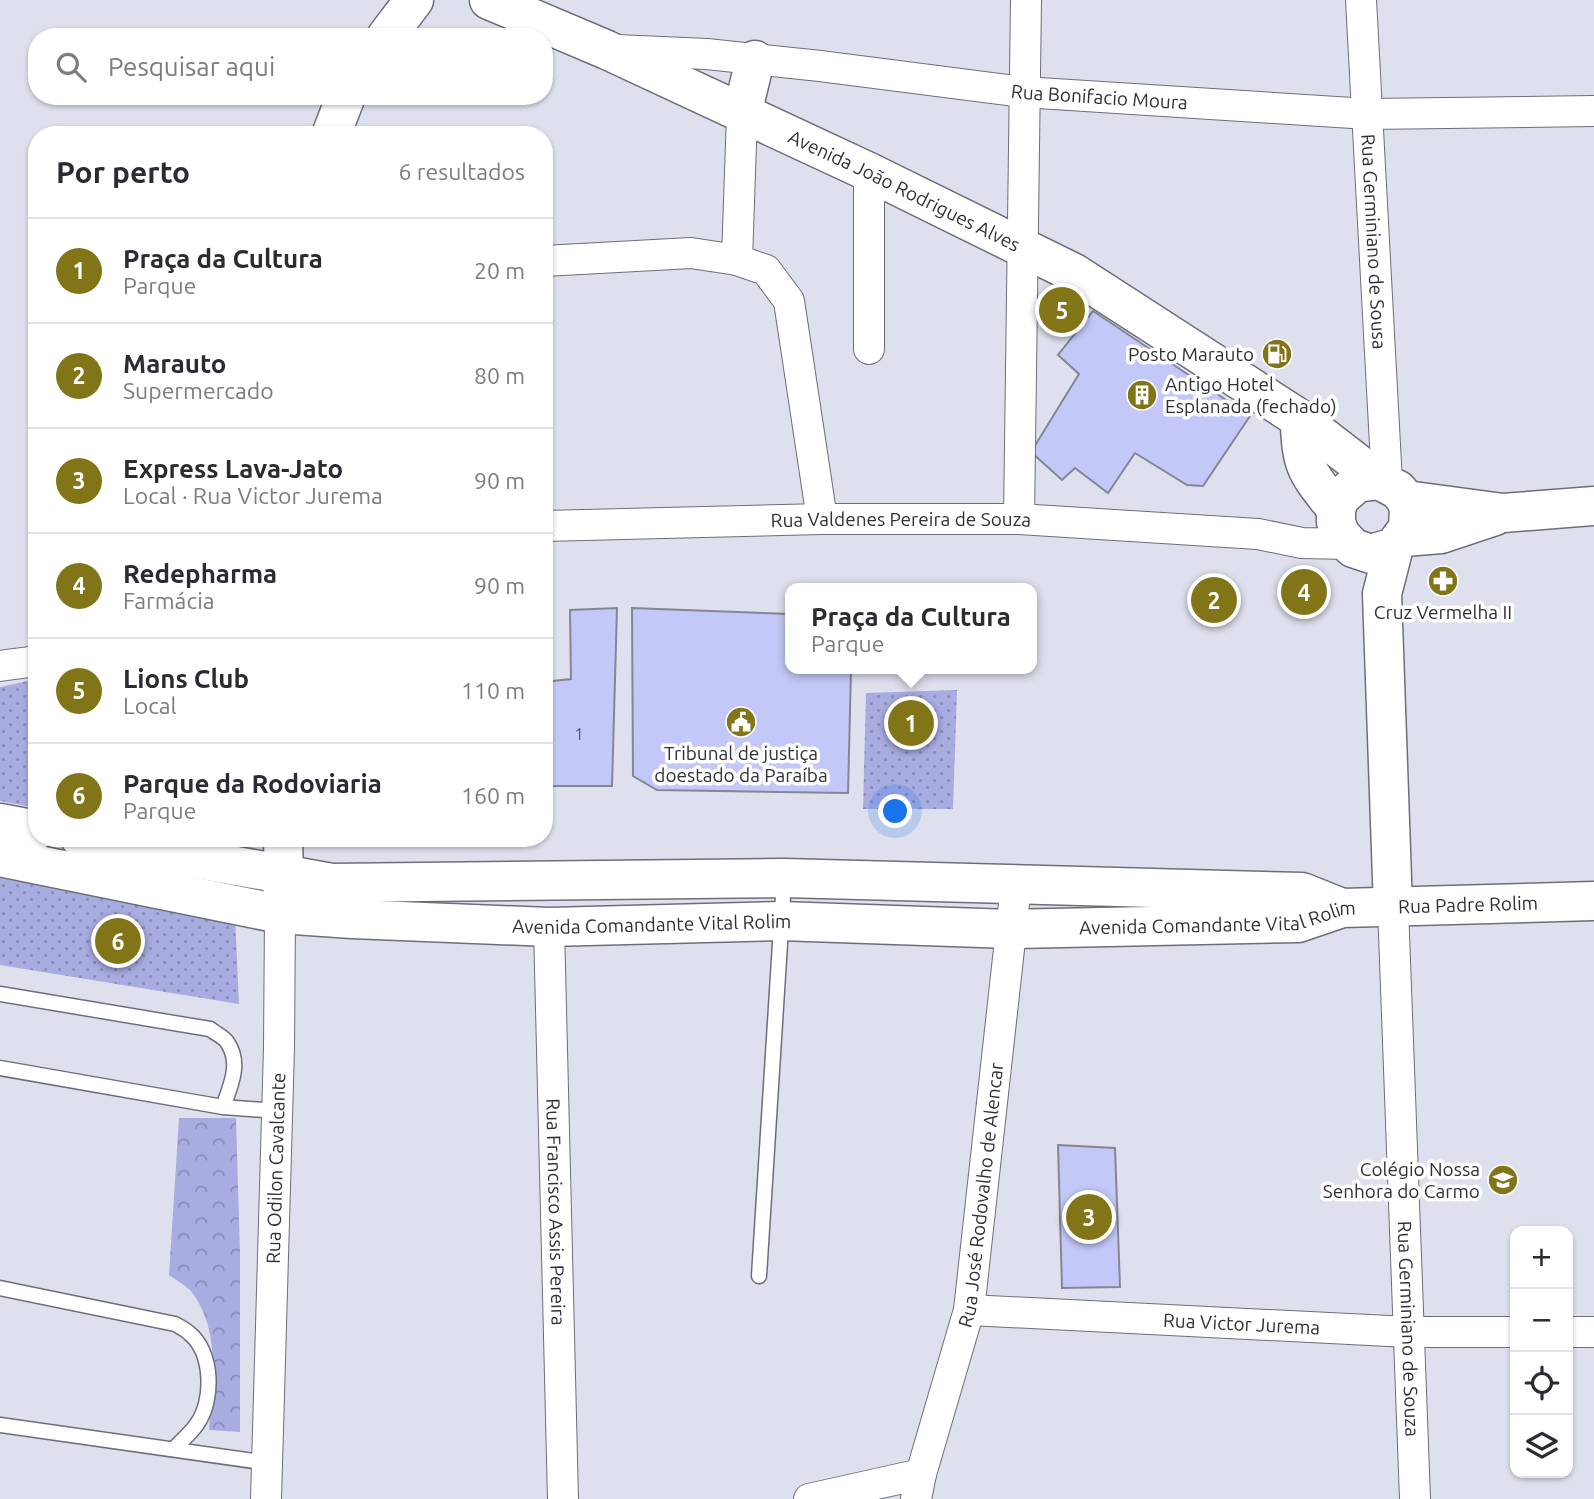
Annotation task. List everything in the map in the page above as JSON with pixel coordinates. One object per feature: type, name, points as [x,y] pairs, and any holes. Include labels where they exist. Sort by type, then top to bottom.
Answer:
[{"type":"main road","points":[[393,28],[414,0]]},
{"type":"main road","name":"Avenida João Rodrigues Alves","points":[[489,0],[607,50],[869,172],[1074,273],[1300,419],[1372,519]]},
{"type":"main road","points":[[742,114],[755,60]]},
{"type":"main road","points":[[334,126],[343,105]]},
{"type":"main road","points":[[1300,419],[1300,450],[1308,473],[1372,519],[1441,534],[1503,513],[1594,506]]},
{"type":"main road","points":[[1372,519],[1382,594],[1393,906]]},
{"type":"main road","points":[[0,823],[28,828]]},
{"type":"main road","name":"Avenida Comandante Vital Rolim","points":[[128,847],[332,883],[784,878],[1302,892],[1342,908]]},
{"type":"main road","name":"Rua Odilon Cavalcante","points":[[280,914],[284,876],[283,847]]},
{"type":"main road","name":"Avenida Comandante Vital Rolim","points":[[0,857],[280,914],[550,927],[780,921],[1010,929],[1298,923],[1342,908]]},
{"type":"main road","name":"Rua Padre Rolim","points":[[1342,908],[1594,901]]},
{"type":"street","points":[[1018,519],[1026,0]]},
{"type":"street","name":"Rua Germiniano de Sousa","points":[[1361,0],[1368,114],[1372,519]]},
{"type":"street","name":"Rua Bonifacio Moura","points":[[607,50],[707,54],[1023,92],[1368,114],[1594,111]]},
{"type":"street","points":[[737,260],[742,114]]},
{"type":"street","points":[[869,172],[869,349]]},
{"type":"street","points":[[553,261],[691,253],[737,260],[766,270],[789,301],[822,519]]},
{"type":"street","name":"Rua Valdenes Pereira de Souza","points":[[553,526],[822,519],[1018,519],[1258,534],[1372,519]]},
{"type":"street","points":[[0,666],[28,662]]},
{"type":"street","name":"Rua José Rodovalho de Alencar","points":[[918,1487],[969,1310],[1016,886]]},
{"type":"street","name":"Rua Germiniano de Souza","points":[[1393,906],[1415,1499]]},
{"type":"street","name":"Rua Odilon Cavalcante","points":[[266,1499],[280,914]]},
{"type":"street","name":"Rua Francisco Assis Pereira","points":[[550,927],[562,1499]]},
{"type":"street","name":"Rua Victor Jurema","points":[[969,1310],[1409,1332],[1510,1332]]},
{"type":"street","points":[[1573,1332],[1594,1332]]},
{"type":"street","points":[[809,1499],[918,1487]]},
{"type":"lane","points":[[759,1276],[784,878]]},
{"type":"lane","points":[[0,994],[210,1029],[228,1042],[233,1061],[234,1076],[223,1107]]},
{"type":"lane","points":[[0,1068],[223,1107],[277,1111]]},
{"type":"lane","points":[[0,1288],[175,1324],[191,1334],[202,1353],[208,1376],[207,1403],[198,1423],[175,1448]]},
{"type":"lane","points":[[0,1425],[268,1462]]},
{"type":"green space","points":[[28,681],[28,806],[0,801],[0,687]]},
{"type":"green space","points":[[957,690],[953,809],[863,809],[866,693]]},
{"type":"green space","points":[[0,878],[235,917],[239,1004],[0,965]]},
{"type":"green space","points":[[179,1118],[236,1118],[240,1253],[240,1432],[209,1430],[213,1358],[207,1323],[191,1291],[169,1275]]},
{"type":"building","name":"Antigo Hotel Esplanada (fechado)","points":[[1093,311],[1250,416],[1203,486],[1187,485],[1135,453],[1108,493],[1075,468],[1062,480],[1031,452],[1079,374],[1058,355]]},
{"type":"building","points":[[617,608],[612,786],[553,786],[553,681],[571,679],[570,610]]},
{"type":"building","name":"Tribunal de justiça doestado da Paraíba","points":[[632,608],[785,614],[785,674],[851,674],[848,793],[657,790],[633,776]]},
{"type":"building","points":[[1058,1145],[1115,1148],[1120,1287],[1062,1288]]},
{"type":"place","name":"Lions Club","points":[[1062,310]]},
{"type":"place","name":"Posto Marauto","points":[[1277,354]]},
{"type":"place","name":"Antigo Hotel Esplanada (fechado)","points":[[1142,395]]},
{"type":"place","name":"Cruz Vermelha II","points":[[1443,581]]},
{"type":"place","name":"Redepharma","points":[[1304,592]]},
{"type":"place","name":"Marauto","points":[[1214,600]]},
{"type":"place","name":"Tribunal de justiça doestado da Paraíba","points":[[741,722]]},
{"type":"place","name":"Praça da Cultura","points":[[911,723]]},
{"type":"place","name":"Parque da Rodoviaria","points":[[118,941]]},
{"type":"place","name":"Colégio Nossa Senhora do Carmo","points":[[1503,1180]]},
{"type":"place","name":"Express Lava-Jato","points":[[1089,1217]]}]
